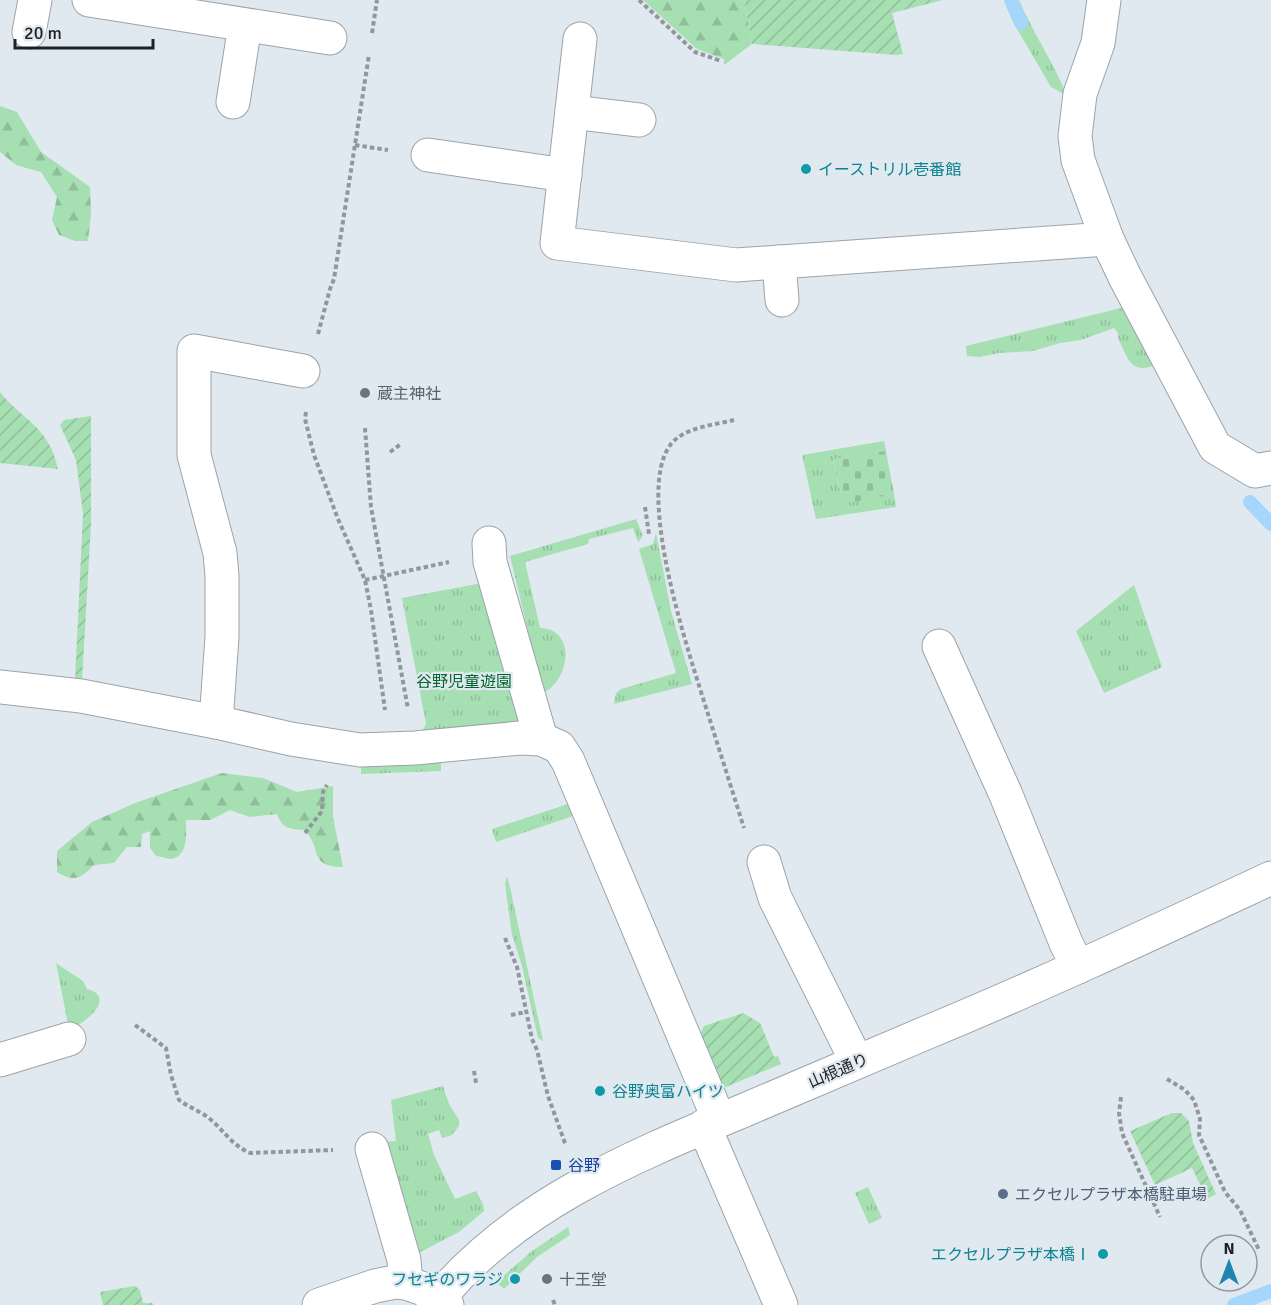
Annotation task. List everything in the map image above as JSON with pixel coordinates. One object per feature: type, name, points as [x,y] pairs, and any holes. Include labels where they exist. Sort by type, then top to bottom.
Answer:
[{"type":"street","points":[[29,32],[35,0]]},
{"type":"street","points":[[89,0],[330,38]]},
{"type":"street","points":[[1104,0],[1098,43],[1080,94],[1075,136],[1081,168],[1107,239],[1125,277],[1215,447],[1255,471],[1271,468]]},
{"type":"street","points":[[233,102],[245,25]]},
{"type":"street","points":[[580,39],[557,243],[736,265],[1107,239]]},
{"type":"street","points":[[572,112],[639,120]]},
{"type":"street","points":[[428,155],[565,175]]},
{"type":"street","points":[[779,262],[782,300]]},
{"type":"street","points":[[216,722],[222,637],[222,576],[220,552],[194,455],[194,351],[303,371]]},
{"type":"street","points":[[489,543],[490,562],[541,739]]},
{"type":"street","points":[[939,646],[1006,795],[1078,967]]},
{"type":"street","points":[[0,687],[81,696],[291,739],[360,750],[520,738],[541,739],[559,747],[568,761],[782,1305]]},
{"type":"street","points":[[764,862],[775,898],[857,1062]]},
{"type":"street","name":"山根通り","points":[[440,1302],[476,1261],[519,1224],[585,1182],[712,1123],[1078,967],[1271,878]]},
{"type":"street","points":[[0,1060],[69,1039]]},
{"type":"street","points":[[372,1149],[404,1260],[406,1283]]},
{"type":"street","points":[[319,1305],[394,1282],[406,1283],[440,1302]]},
{"type":"path","points":[[371,35],[377,0]]},
{"type":"path","points":[[639,0],[695,52],[721,61]]},
{"type":"path","points":[[370,46],[334,279],[314,351],[303,371],[308,393],[305,419],[314,455],[338,519],[365,580],[391,749]]},
{"type":"path","points":[[734,420],[685,433],[672,443],[663,459],[659,479],[659,516],[676,613],[750,849],[764,862]]},
{"type":"path","points":[[365,428],[371,507],[410,718]]},
{"type":"path","points":[[390,452],[401,444]]},
{"type":"path","points":[[645,507],[650,534]]},
{"type":"path","points":[[365,580],[449,562]]},
{"type":"path","points":[[305,833],[322,811],[323,792],[329,780],[330,745]]},
{"type":"path","points":[[505,938],[517,967],[532,1039],[537,1050],[548,1096],[570,1155],[585,1182]]},
{"type":"path","points":[[511,1015],[526,1012]]},
{"type":"path","points":[[135,1025],[166,1048],[179,1100],[216,1125],[237,1148],[250,1153],[372,1149]]},
{"type":"path","points":[[474,1071],[476,1083]]},
{"type":"path","points":[[1167,1079],[1185,1090],[1194,1100],[1200,1119],[1199,1135],[1225,1192],[1240,1210],[1251,1233]]},
{"type":"path","points":[[1121,1097],[1119,1113],[1122,1132],[1160,1217]]},
{"type":"green space","points":[[643,0],[744,0],[752,44],[724,65],[724,59],[697,49]]},
{"type":"green space","points":[[744,0],[943,0],[892,13],[903,54],[897,55],[752,44]]},
{"type":"green space","points":[[1004,0],[1007,0],[1019,28],[1026,24],[1016,0],[1019,0],[1067,96],[1051,87],[1013,22]]},
{"type":"green space","points":[[0,106],[17,112],[41,152],[90,187],[91,214],[88,241],[75,241],[59,235],[52,220],[57,197],[41,172],[16,165],[0,152]]},
{"type":"green space","points":[[1125,307],[1156,365],[1140,368],[1131,363],[1114,328],[1081,340],[1033,351],[999,353],[980,357],[967,356],[966,346]]},
{"type":"green space","points":[[0,392],[49,443],[58,469],[0,463]]},
{"type":"green space","points":[[91,416],[91,524],[82,681],[75,680],[83,514],[76,460],[60,425],[64,420]]},
{"type":"green space","points":[[884,441],[886,451],[833,460],[843,503],[894,494],[896,507],[816,519],[802,455]]},
{"type":"green space","points":[[886,451],[894,494],[843,504],[833,459]]},
{"type":"green space","points":[[636,519],[643,536],[638,542],[633,528],[589,539],[588,544],[525,562],[540,628],[552,631],[560,637],[566,656],[559,678],[543,693],[510,556]]},
{"type":"green space","points":[[656,533],[671,611],[692,684],[614,704],[616,693],[621,689],[676,673],[639,549],[653,544]]},
{"type":"green space","name":"谷野児童遊園","points":[[482,583],[524,722],[422,731],[426,724],[402,598]]},
{"type":"green space","points":[[1134,585],[1162,667],[1104,693],[1076,631]]},
{"type":"green space","points":[[441,761],[441,771],[361,774],[361,764]]},
{"type":"green space","points":[[222,773],[263,778],[297,792],[333,786],[333,817],[343,867],[324,864],[317,855],[310,836],[304,830],[287,827],[277,814],[250,817],[230,810],[210,820],[186,820],[184,849],[177,857],[171,859],[156,856],[150,848],[150,831],[142,834],[141,847],[127,847],[114,863],[94,865],[81,876],[73,878],[57,872],[57,851],[92,822],[135,803]]},
{"type":"green space","points":[[568,804],[573,816],[496,842],[492,829]]},
{"type":"green space","points":[[507,877],[543,1041],[538,1038],[522,966],[512,935],[505,884]]},
{"type":"green space","points":[[56,963],[83,981],[87,989],[96,993],[99,998],[95,1011],[69,1029]]},
{"type":"green space","points":[[743,1013],[760,1023],[774,1057],[778,1056],[781,1064],[721,1089],[699,1037],[704,1026]]},
{"type":"green space","points":[[443,1086],[449,1104],[459,1120],[459,1126],[452,1135],[442,1138],[439,1130],[428,1134],[434,1155],[455,1199],[476,1191],[484,1211],[459,1232],[413,1256],[381,1142],[396,1141],[391,1100]]},
{"type":"green space","points":[[1172,1113],[1181,1113],[1189,1121],[1193,1143],[1216,1194],[1207,1199],[1192,1168],[1155,1185],[1130,1131]]},
{"type":"green space","points":[[868,1187],[882,1218],[869,1224],[855,1193]]},
{"type":"green space","points":[[568,1227],[570,1235],[537,1257],[504,1289],[496,1282],[532,1251]]},
{"type":"green space","points":[[135,1286],[140,1290],[143,1303],[154,1305],[103,1305],[100,1292]]},
{"type":"waterway","points":[[1011,0],[1021,23]]},
{"type":"waterway","points":[[1250,502],[1271,524]]},
{"type":"waterway","points":[[1234,1305],[1271,1291]]},
{"type":"place","name":"イーストリル壱番館","points":[[806,169]]},
{"type":"place","name":"蔵主神社","points":[[365,393]]},
{"type":"place","name":"谷野奥富ハイツ","points":[[600,1091]]},
{"type":"place","name":"谷野","points":[[556,1165]]},
{"type":"place","name":"エクセルプラザ本橋駐車場","points":[[1003,1194]]},
{"type":"place","name":"エクセルプラザ本橋Ⅰ","points":[[1103,1254]]},
{"type":"place","name":"フセギのワラジ","points":[[515,1279]]},
{"type":"place","name":"十王堂","points":[[547,1279]]}]
